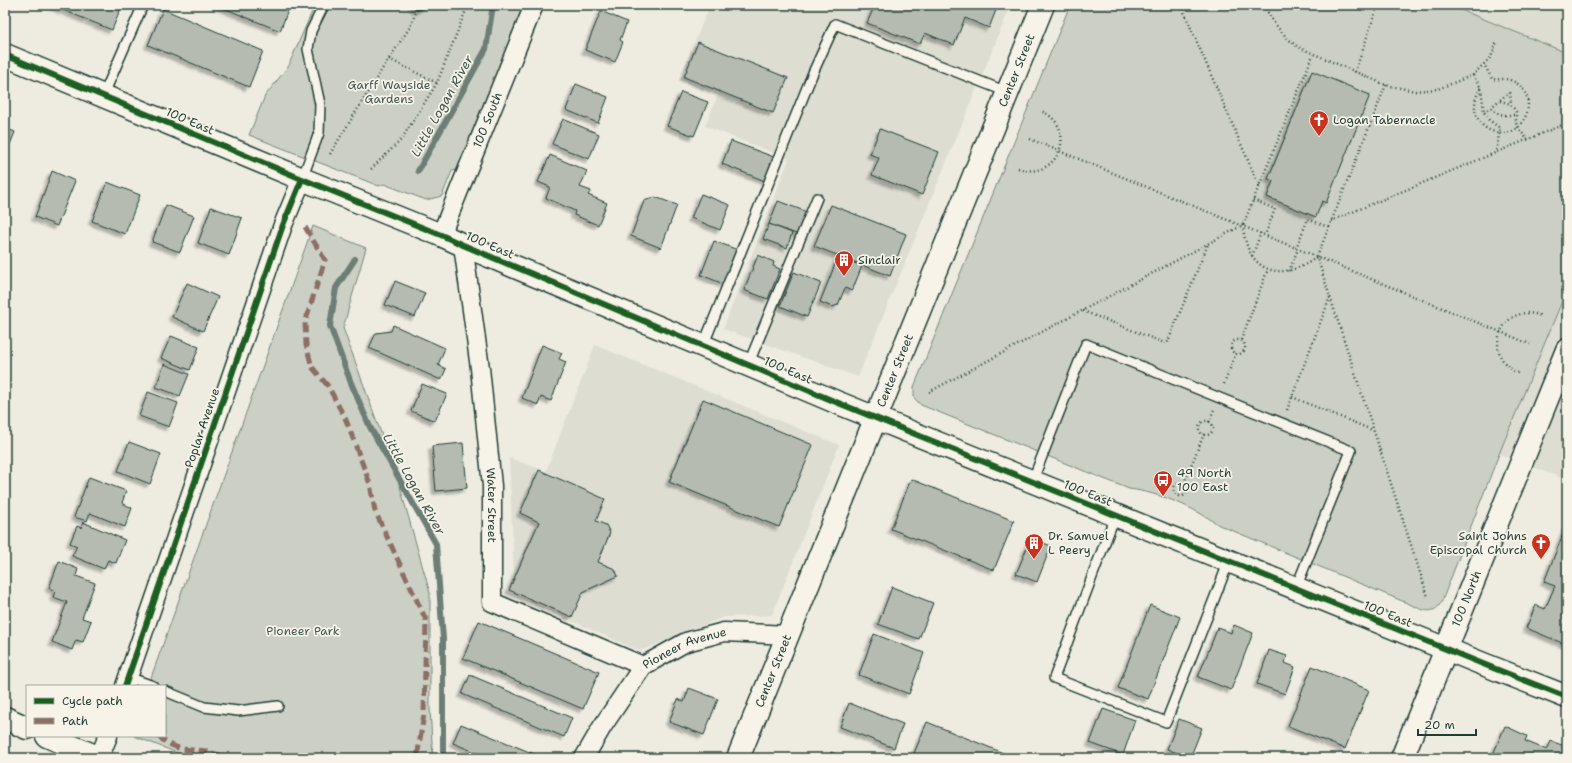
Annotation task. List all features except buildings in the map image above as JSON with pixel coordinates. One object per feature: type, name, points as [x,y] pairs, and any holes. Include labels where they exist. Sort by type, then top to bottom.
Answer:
[{"type":"main road","name":"Center Street","points":[[738,758],[1042,5]]},
{"type":"main road","name":"100 East","points":[[5,55],[309,182],[441,235],[463,246],[748,366],[1115,516],[1567,697]]},
{"type":"main road","name":"100 North","points":[[1402,758],[1447,650],[1567,350]]},
{"type":"main road","points":[[5,718],[26,728]]},
{"type":"main road","points":[[49,737],[100,758]]},
{"type":"street","name":"100 South","points":[[441,235],[534,5]]},
{"type":"street","name":"Poplar Avenue","points":[[127,681],[283,224],[309,182]]},
{"type":"street","name":"Water Street","points":[[463,246],[480,368],[492,486],[492,602],[643,666]]},
{"type":"street","name":"Pioneer Avenue","points":[[584,758],[602,727],[643,666],[686,642],[724,632],[788,635]]},
{"type":"street","points":[[100,758],[108,737]]},
{"type":"lane","points":[[103,96],[143,5]]},
{"type":"lane","points":[[309,182],[319,132],[320,104],[308,49],[311,31],[324,5]]},
{"type":"lane","points":[[703,347],[812,75],[835,24],[1007,92]]},
{"type":"lane","points":[[748,366],[818,198]]},
{"type":"lane","points":[[1032,482],[1086,344],[1187,384],[1351,452],[1296,588]]},
{"type":"lane","points":[[1115,516],[1054,678],[1166,722],[1229,562]]},
{"type":"lane","points":[[127,681],[148,685]]},
{"type":"lane","points":[[166,691],[204,706],[238,711],[278,706]]},
{"type":"path","points":[[330,154],[410,27],[419,5]]},
{"type":"path","points":[[371,169],[401,140],[437,83],[468,5]]},
{"type":"path","points":[[1180,5],[1259,186]]},
{"type":"path","points":[[1264,5],[1273,21],[1285,36],[1298,47],[1386,85],[1410,90],[1427,90],[1447,86],[1473,75],[1491,57],[1497,42]]},
{"type":"path","points":[[1355,72],[1378,5]]},
{"type":"path","points":[[1314,55],[1243,225],[1245,242],[1252,257],[1259,264],[1268,269],[1289,271],[1304,266],[1317,257],[1386,85]]},
{"type":"path","points":[[389,59],[437,83]]},
{"type":"path","points":[[1481,88],[1477,94],[1475,103],[1477,118],[1481,124],[1488,130],[1499,133],[1509,132],[1518,128],[1525,120],[1528,113],[1526,94],[1521,87],[1510,80],[1492,79],[1484,64]]},
{"type":"path","points":[[1473,75],[1481,88],[1484,112],[1489,120],[1499,126],[1496,154]]},
{"type":"path","points":[[1484,112],[1500,101],[1504,95],[1510,93],[1511,104],[1515,109],[1518,128],[1528,140]]},
{"type":"path","points":[[1500,101],[1511,104]]},
{"type":"path","points":[[1491,108],[1498,114],[1515,115]]},
{"type":"path","points":[[1018,168],[1028,170],[1042,169],[1054,160],[1060,151],[1062,135],[1058,124],[1052,117],[1042,111]]},
{"type":"path","points":[[1330,222],[1496,154],[1567,123]]},
{"type":"path","points":[[1030,139],[1243,225],[1297,249],[1530,344]]},
{"type":"path","points":[[1252,257],[1275,209],[1253,200]]},
{"type":"path","points":[[1289,271],[1308,219],[1328,227]]},
{"type":"path","points":[[929,392],[1243,225]]},
{"type":"path","points":[[1082,310],[1167,344],[1208,244]]},
{"type":"path","points":[[1317,257],[1428,597]]},
{"type":"path","points":[[1240,340],[1268,269]]},
{"type":"path","points":[[1285,414],[1330,297]]},
{"type":"path","points":[[1518,373],[1508,367],[1499,354],[1498,342],[1500,332],[1506,324],[1517,315],[1531,313],[1541,316]]},
{"type":"path","points":[[1236,340],[1240,340],[1245,344],[1245,349],[1242,353],[1237,354],[1232,349],[1232,345],[1236,340]]},
{"type":"path","points":[[1292,397],[1373,431]]},
{"type":"path","points":[[1207,421],[1213,426],[1213,430],[1210,434],[1204,434],[1200,432],[1199,427],[1202,422],[1207,421]]},
{"type":"path","points":[[1184,483],[1204,434]]},
{"type":"path","points":[[1180,482],[1184,483],[1188,486],[1188,491],[1184,495],[1178,495],[1175,490],[1176,485],[1180,482]]},
{"type":"shaded area","points":[[710,5],[1011,5],[858,377],[723,329],[789,159],[705,126],[718,95],[679,80]]},
{"type":"shaded area","points":[[1449,5],[1567,5],[1567,53]]},
{"type":"shaded area","points":[[1567,289],[1567,480],[1499,454]]},
{"type":"shaded area","points":[[595,345],[839,445],[772,615],[724,617],[640,651],[515,596],[509,458],[546,471]]},
{"type":"green space","name":"Garff Wayside Gardens","points":[[315,5],[528,5],[458,170],[452,171],[442,196],[426,200],[384,184],[379,186],[249,135],[265,96],[290,64]]},
{"type":"green space","points":[[1070,5],[1449,5],[1567,53],[1567,289],[1499,454],[1442,601],[1435,609],[1426,611],[1417,608],[1219,525],[1198,512],[1176,502],[1164,497],[1129,489],[921,405],[914,398],[914,387]]},
{"type":"green space","name":"Pioneer Park","points":[[313,226],[366,248],[343,328],[398,480],[430,593],[430,709],[433,758],[190,758],[137,737],[166,737],[166,685],[148,685]]},
{"type":"waterway","name":"Little Logan River","points":[[418,171],[486,49],[493,5]]},
{"type":"waterway","name":"Little Logan River","points":[[355,259],[336,288],[330,326],[351,383],[370,427],[436,544],[443,639],[443,758]]},
{"type":"marked path","points":[[305,227],[325,260],[305,322],[306,345],[312,367],[328,386],[346,420],[370,484],[375,511],[426,620],[424,714],[417,758]]},
{"type":"marked path","points":[[158,737],[169,744],[181,749],[207,751],[228,758]]},
{"type":"cycle path","points":[[5,55],[302,179],[441,235],[836,402],[1567,697]]},
{"type":"cycle path","points":[[125,685],[283,225],[302,179]]},
{"type":"place","name":"Logan Tabernacle","points":[[1319,137]]},
{"type":"place","name":"Sinclair","points":[[844,277]]},
{"type":"place","name":"49 North 100 East","points":[[1163,497]]},
{"type":"place","name":"Dr. Samuel L Peery","points":[[1034,560]]},
{"type":"place","name":"Saint Johns Episcopal Church","points":[[1541,560]]}]
